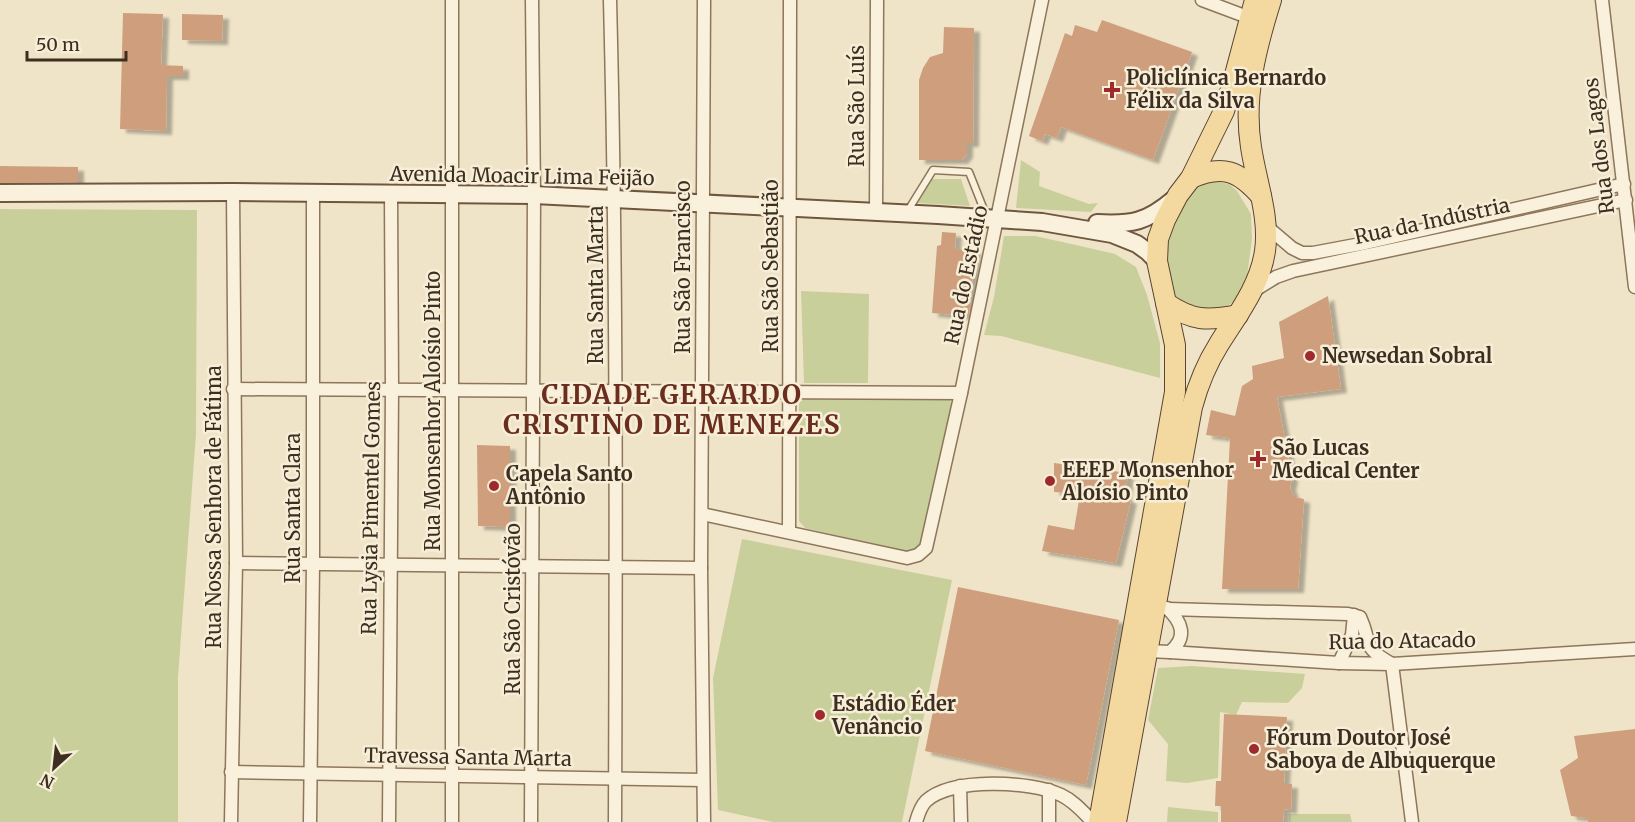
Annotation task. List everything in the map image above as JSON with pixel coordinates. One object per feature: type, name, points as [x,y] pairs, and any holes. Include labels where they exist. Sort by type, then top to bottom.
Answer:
[{"type":"main road","points":[[1116,822],[1146,651],[1162,604],[1196,393],[1217,346],[1251,292],[1265,252],[1265,225],[1251,149],[1248,111],[1249,88],[1271,0]]},
{"type":"main road","points":[[1099,822],[1172,415],[1176,364],[1171,322],[1157,261],[1158,239],[1165,220],[1178,195],[1191,178],[1224,111],[1253,9]]},
{"type":"main road","points":[[1191,178],[1210,171],[1222,170],[1236,174],[1249,182],[1261,196]]},
{"type":"main road","name":"Avenida Moacir Lima Feijão","points":[[0,193],[233,192],[534,195],[703,202],[1042,222]]},
{"type":"main road","points":[[1042,222],[1130,224],[1145,220],[1159,212],[1178,195]]},
{"type":"main road","points":[[1042,222],[1112,234],[1127,239],[1148,252],[1157,261]]},
{"type":"main road","points":[[1166,303],[1191,318],[1214,319],[1238,315]]},
{"type":"street","name":"Rua Monsenhor Aloísio Pinto","points":[[452,0],[452,822]]},
{"type":"street","name":"Rua São Cristóvão","points":[[531,822],[534,390],[532,0]]},
{"type":"street","name":"Rua Santa Marta","points":[[610,0],[615,198],[617,568],[615,822]]},
{"type":"street","name":"Rua São Francisco","points":[[704,0],[701,568],[705,822]]},
{"type":"street","name":"Rua São Sebastião","points":[[789,531],[790,0]]},
{"type":"street","name":"Rua São Luís","points":[[876,212],[877,0]]},
{"type":"street","name":"Rua do Estádio","points":[[789,531],[907,558],[918,555],[926,548],[961,393],[993,219],[1042,0]]},
{"type":"street","points":[[1202,0],[1253,9]]},
{"type":"street","name":"Rua dos Lagos","points":[[1602,0],[1635,287]]},
{"type":"street","name":"Rua da Indústria","points":[[1265,225],[1292,248],[1302,253],[1313,253],[1624,184]]},
{"type":"street","name":"Rua Nossa Senhora de Fátima","points":[[231,822],[236,563],[233,192]]},
{"type":"street","name":"Rua Santa Clara","points":[[310,822],[313,193]]},
{"type":"street","name":"Rua Lysia Pimentel Gomes","points":[[389,822],[391,194]]},
{"type":"street","name":"Rua da Indústria","points":[[1251,292],[1276,277],[1293,271],[1626,200]]},
{"type":"street","points":[[233,389],[961,393]]},
{"type":"street","points":[[702,514],[789,531]]},
{"type":"street","points":[[236,563],[701,568]]},
{"type":"street","points":[[1162,604],[1360,617],[1366,641],[1371,649],[1392,664],[1412,822]]},
{"type":"street","points":[[1162,604],[1179,620],[1181,633],[1178,644],[1170,652]]},
{"type":"street","points":[[1339,663],[1352,635],[1354,615]]},
{"type":"street","name":"Rua do Atacado","points":[[1146,651],[1392,664],[1635,649]]},
{"type":"street","name":"Travessa Santa Marta","points":[[231,772],[703,780]]},
{"type":"street","points":[[916,822],[926,801],[939,794],[960,786],[999,783],[1049,790],[1076,804],[1093,822]]},
{"type":"street","points":[[960,786],[961,822]]},
{"type":"street","points":[[1049,790],[1049,822]]},
{"type":"lane","points":[[906,214],[933,170],[969,172],[993,219]]},
{"type":"green space","points":[[1021,160],[1040,172],[1039,186],[1089,204],[1098,203],[1091,212],[1016,208]]},
{"type":"green space","points":[[931,179],[961,179],[970,206],[917,203]]},
{"type":"green space","points":[[1205,179],[1229,184],[1237,191],[1251,214],[1252,239],[1246,284],[1238,298],[1221,311],[1207,312],[1178,302],[1168,290],[1165,239],[1173,218],[1194,188]]},
{"type":"green space","points":[[0,209],[197,210],[196,434],[178,677],[178,822],[0,822]]},
{"type":"green space","points":[[1004,236],[1035,236],[1115,254],[1136,267],[1147,295],[1160,343],[1160,378],[1001,336],[984,335],[994,297]]},
{"type":"green space","points":[[801,291],[869,294],[868,383],[804,383]]},
{"type":"green space","points":[[807,398],[950,399],[952,409],[924,542],[910,552],[805,528],[799,521],[799,402]]},
{"type":"green space","name":"Estádio Éder Venâncio","points":[[742,539],[952,580],[902,822],[773,822],[718,810],[713,678]]},
{"type":"green space","points":[[1192,666],[1305,674],[1302,688],[1288,703],[1242,702],[1236,715],[1220,712],[1218,778],[1187,783],[1166,781],[1168,744],[1148,720],[1158,668]]},
{"type":"green space","points":[[1168,807],[1218,812],[1218,822],[1167,822]]},
{"type":"green space","points":[[1289,814],[1350,814],[1352,822],[1289,822]]},
{"type":"building","points":[[123,13],[163,14],[161,65],[183,66],[183,76],[167,76],[166,131],[120,129]]},
{"type":"building","points":[[182,14],[223,15],[222,41],[182,40]]},
{"type":"building","name":"Policlínica Bernardo Félix da Silva","points":[[1102,20],[1192,52],[1153,160],[1061,127],[1057,138],[1045,134],[1042,141],[1029,136],[1065,33],[1072,36],[1075,25],[1097,32]]},
{"type":"building","points":[[944,27],[974,28],[973,143],[967,143],[967,154],[962,160],[919,160],[919,80],[930,57],[943,53]]},
{"type":"building","points":[[0,166],[78,167],[78,182],[0,183]]},
{"type":"building","points":[[942,232],[956,233],[955,249],[975,250],[969,316],[932,313],[937,246],[941,245]]},
{"type":"building","name":"São Lucas Medical Center","points":[[1328,296],[1341,389],[1277,397],[1292,479],[1290,487],[1294,497],[1304,499],[1298,589],[1222,589],[1230,438],[1206,435],[1211,410],[1235,416],[1242,386],[1253,379],[1252,366],[1284,358],[1279,322]]},
{"type":"building","name":"Capela Santo Antônio","points":[[477,445],[510,446],[510,527],[478,526]]},
{"type":"building","points":[[1054,463],[1128,473],[1125,497],[1131,500],[1116,563],[1042,551],[1048,525],[1074,530],[1080,494],[1054,492]]},
{"type":"building","points":[[958,587],[1119,620],[1086,785],[925,751]]},
{"type":"building","name":"Fórum Doutor José Saboya de Albuquerque","points":[[1224,714],[1287,717],[1284,784],[1292,784],[1291,810],[1284,809],[1283,822],[1221,822],[1221,806],[1215,806],[1216,781],[1221,781]]},
{"type":"building","points":[[1635,729],[1635,822],[1588,822],[1587,818],[1571,816],[1560,770],[1578,758],[1574,736]]},
{"type":"place","name":"Policlínica Bernardo Félix da Silva","points":[[1112,90]]},
{"type":"place","name":"Newsedan Sobral","points":[[1310,356]]},
{"type":"place","name":"São Lucas Medical Center","points":[[1258,459]]},
{"type":"place","name":"EEEP Monsenhor Aloísio Pinto","points":[[1050,481]]},
{"type":"place","name":"Capela Santo Antônio","points":[[494,486]]},
{"type":"place","name":"Estádio Éder Venâncio","points":[[820,715]]},
{"type":"place","name":"Fórum Doutor José Saboya de Albuquerque","points":[[1254,749]]},
{"type":"district","name":"CIDADE GERARDO CRISTINO DE MENEZES","points":[[672,410]]}]
